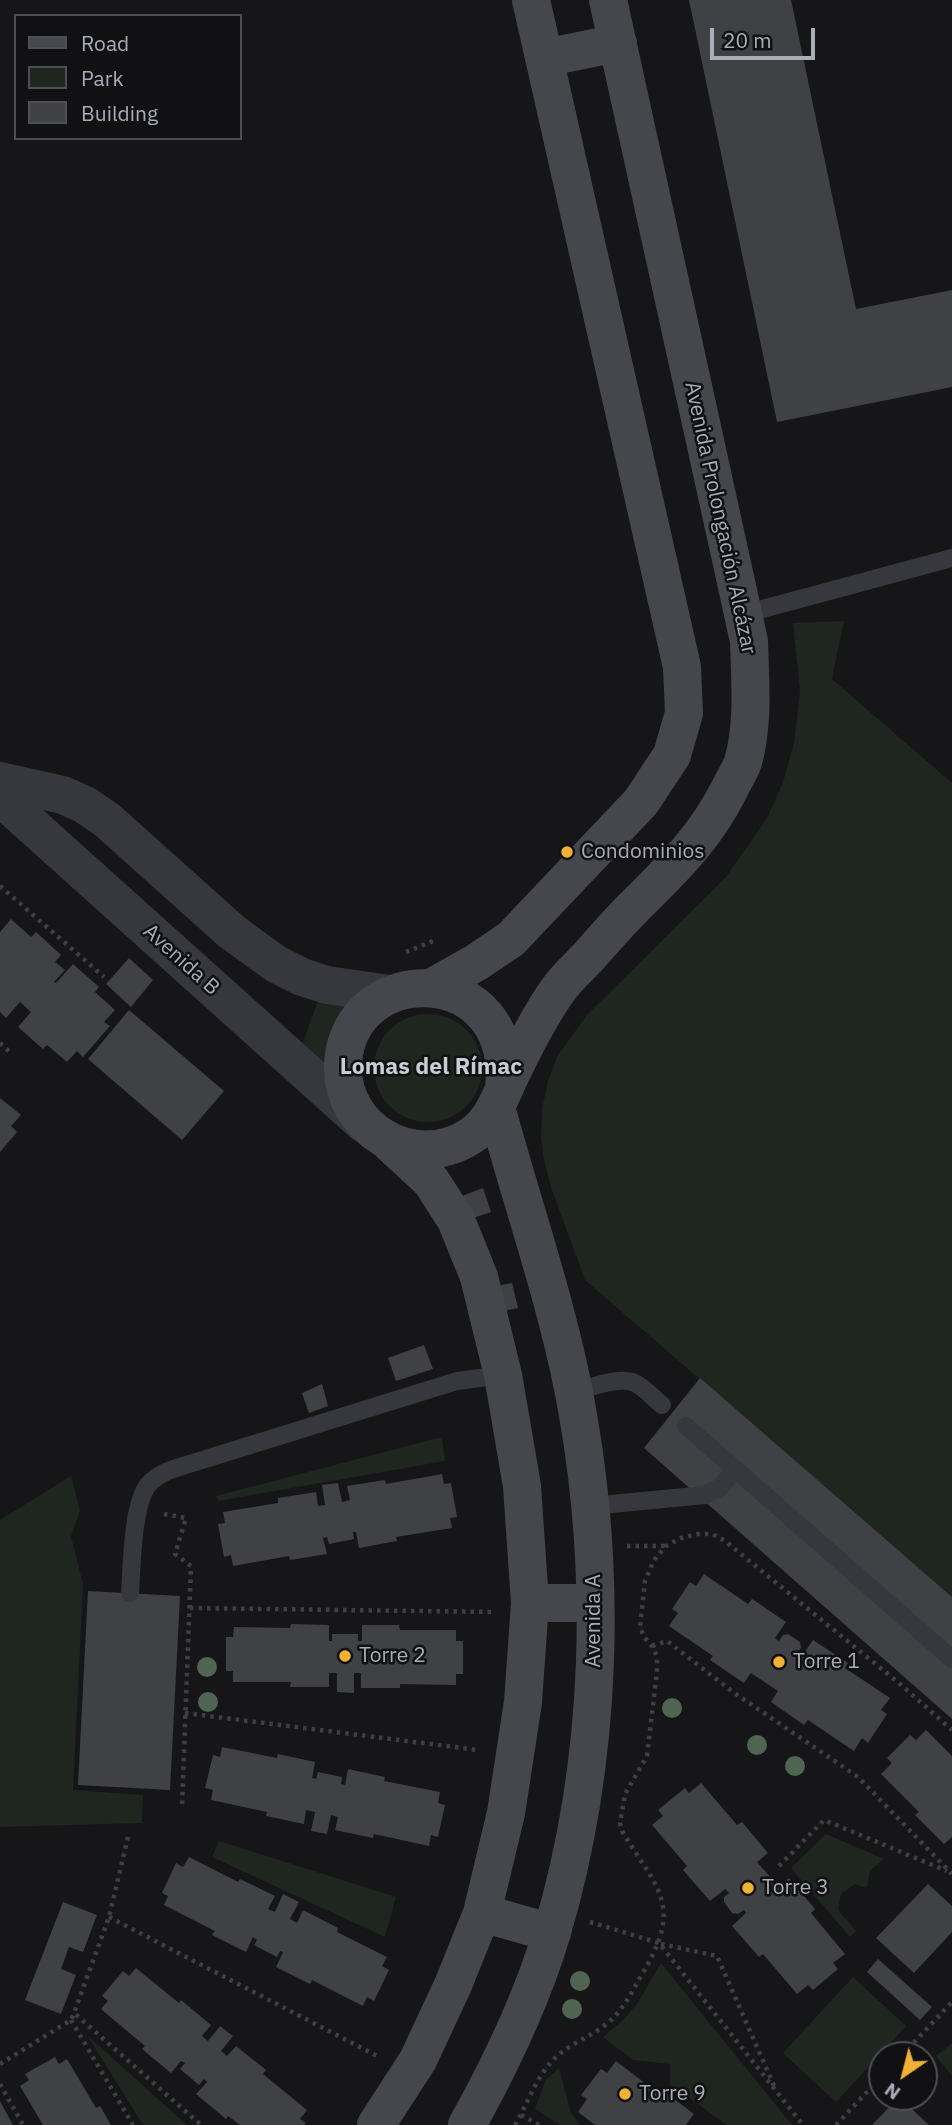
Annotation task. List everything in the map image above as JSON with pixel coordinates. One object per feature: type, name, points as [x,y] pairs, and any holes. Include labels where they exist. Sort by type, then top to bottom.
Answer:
[{"type":"main road","points":[[431,988],[511,939],[641,802],[672,755],[684,713],[682,667],[531,0]]},
{"type":"main road","name":"Avenida Prolongación Alcázar","points":[[500,1098],[530,1037],[560,988],[630,910],[684,858],[716,815],[743,763],[750,712],[749,641],[744,614],[608,0]]},
{"type":"main road","points":[[544,58],[618,43]]},
{"type":"main road","points":[[376,2125],[418,2060],[453,1985],[482,1913],[506,1813],[523,1702],[512,1607],[522,1486],[503,1375],[479,1277],[456,1220],[431,1181],[377,1133],[351,1104],[344,1084],[343,1062],[347,1041],[357,1022],[372,1006],[390,994],[410,988],[431,988],[451,992],[469,1001],[496,1030],[503,1048],[506,1068],[500,1098],[485,1124],[469,1137],[451,1146],[430,1150],[410,1149],[377,1133]]},
{"type":"main road","name":"Avenida A","points":[[467,2125],[494,2077],[527,2003],[569,1927],[570,1859],[593,1705],[595,1603],[591,1506],[573,1392],[547,1282],[523,1207],[500,1098]]},
{"type":"main road","points":[[512,1607],[595,1603]]},
{"type":"main road","points":[[482,1913],[569,1927]]},
{"type":"street","points":[[0,781],[63,795],[96,812],[232,932],[276,964],[302,977],[327,985],[390,994]]},
{"type":"street","name":"Avenida B","points":[[0,797],[377,1133]]},
{"type":"lane","points":[[744,614],[952,558]]},
{"type":"lane","points":[[130,1593],[132,1549],[139,1509],[148,1485],[157,1475],[457,1381],[503,1375]]},
{"type":"lane","points":[[573,1392],[612,1382],[629,1381],[662,1405]]},
{"type":"lane","points":[[686,1426],[952,1660]]},
{"type":"lane","points":[[591,1506],[705,1495],[719,1488],[736,1469]]},
{"type":"path","points":[[0,886],[104,977]]},
{"type":"path","points":[[395,953],[439,939]]},
{"type":"path","points":[[0,1043],[11,1053]]},
{"type":"path","points":[[139,1509],[186,1518],[175,1554],[191,1566],[182,1806]]},
{"type":"path","points":[[515,2125],[541,2076],[556,2057],[609,2022],[622,2008],[659,1943],[664,1912],[660,1891],[622,1831],[620,1823],[625,1794],[647,1756],[657,1657],[640,1626],[645,1581],[654,1560],[666,1546],[681,1538],[698,1534],[712,1534],[725,1541],[952,1730]]},
{"type":"path","points":[[623,1546],[666,1546]]},
{"type":"path","points":[[190,1608],[512,1607]]},
{"type":"path","points":[[652,1646],[667,1641],[733,1692],[859,1777],[952,1873]]},
{"type":"path","points":[[185,1713],[489,1751]]},
{"type":"path","points":[[779,1866],[824,1820],[952,1873]]},
{"type":"path","points":[[0,2064],[71,2020],[109,1917],[128,1837]]},
{"type":"path","points":[[109,1917],[387,2061]]},
{"type":"path","points":[[569,1927],[717,1956],[778,2095]]},
{"type":"path","points":[[659,1943],[803,2125]]},
{"type":"path","points":[[915,2041],[952,2002]]},
{"type":"path","points":[[74,2013],[201,2125]]},
{"type":"path","points":[[71,2020],[133,2125]]},
{"type":"path","points":[[0,2084],[23,2125]]},
{"type":"path","points":[[836,2125],[868,2091]]},
{"type":"path","points":[[521,2115],[538,2125]]},
{"type":"green space","points":[[844,621],[832,679],[952,783],[952,1597],[585,1280],[551,1187],[541,1138],[542,1109],[557,1057],[586,1016],[726,877],[767,818],[783,782],[794,743],[800,691],[793,623]]},
{"type":"green space","points":[[319,997],[347,1003],[330,1031],[325,1063],[302,1046]]},
{"type":"green space","points":[[428,1014],[449,1018],[466,1030],[478,1047],[482,1068],[478,1089],[466,1106],[449,1118],[428,1122],[407,1118],[390,1106],[378,1089],[374,1068],[378,1047],[390,1030],[407,1018]]},
{"type":"green space","points":[[442,1437],[445,1461],[218,1501],[216,1496]]},
{"type":"green space","points":[[71,1476],[80,1510],[71,1536],[83,1584],[73,1790],[143,1795],[142,1823],[0,1827],[0,1520]]},
{"type":"green space","points":[[826,1834],[884,1859],[870,1871],[867,1888],[855,1884],[841,1894],[838,1910],[856,1931],[850,1937],[791,1868]]},
{"type":"green space","points":[[219,1841],[396,1897],[385,1937],[212,1857]]},
{"type":"green space","points":[[661,1963],[792,2125],[727,2125],[670,2084],[670,2064],[633,2060],[603,2037],[637,2004]]},
{"type":"green space","points":[[853,1977],[906,2026],[892,2041],[868,2041],[868,2067],[836,2102],[783,2053]]},
{"type":"green space","points":[[87,2035],[187,2125],[143,2125]]},
{"type":"green space","points":[[952,2043],[952,2076],[938,2058],[938,2054]]},
{"type":"green space","points":[[559,2068],[571,2113],[580,2125],[560,2125],[535,2109],[546,2079]]},
{"type":"building","points":[[689,0],[791,0],[856,309],[952,290],[952,387],[777,422]]},
{"type":"building","points":[[11,919],[31,937],[36,932],[61,955],[55,962],[65,970],[54,982],[56,983],[73,964],[99,987],[95,992],[115,1010],[104,1022],[110,1026],[83,1057],[77,1051],[67,1062],[47,1045],[43,1049],[18,1027],[31,1012],[20,1002],[6,1018],[0,1012],[0,932]]},
{"type":"building","points":[[129,958],[153,980],[131,1007],[106,984]]},
{"type":"building","points":[[129,1010],[224,1091],[182,1140],[88,1059]]},
{"type":"building","points":[[0,1098],[21,1115],[11,1126],[17,1132],[0,1152]]},
{"type":"building","points":[[483,1188],[491,1212],[470,1219],[462,1196]]},
{"type":"building","points":[[512,1283],[518,1308],[499,1312],[493,1287]]},
{"type":"building","points":[[424,1345],[433,1369],[396,1381],[388,1358]]},
{"type":"building","points":[[700,1378],[952,1597],[952,1719],[644,1448]]},
{"type":"building","points":[[322,1384],[328,1406],[309,1413],[302,1393]]},
{"type":"building","points":[[442,1474],[444,1484],[451,1483],[457,1517],[450,1518],[452,1528],[396,1537],[397,1541],[359,1548],[356,1532],[353,1532],[354,1539],[329,1544],[327,1537],[323,1538],[327,1554],[290,1560],[289,1556],[233,1566],[231,1555],[224,1557],[218,1524],[225,1523],[223,1512],[278,1503],[278,1498],[316,1492],[318,1506],[325,1505],[322,1485],[338,1483],[342,1502],[350,1500],[347,1486],[385,1480],[386,1484]]},
{"type":"building","name":"Torre 1","points":[[704,1574],[748,1604],[752,1599],[786,1622],[775,1638],[779,1641],[783,1635],[788,1634],[800,1642],[801,1648],[797,1653],[802,1656],[813,1640],[848,1663],[845,1668],[890,1698],[881,1710],[887,1714],[868,1743],[862,1738],[854,1751],[808,1720],[804,1725],[771,1702],[778,1691],[751,1673],[744,1683],[710,1660],[713,1656],[669,1626],[678,1613],[672,1609],[690,1582],[696,1586]]},
{"type":"building","points":[[88,1591],[180,1596],[170,1790],[78,1785]]},
{"type":"building","name":"Torre 2","points":[[291,1624],[329,1625],[329,1641],[332,1641],[332,1634],[358,1634],[358,1641],[362,1641],[362,1625],[399,1625],[400,1630],[456,1630],[456,1641],[463,1641],[463,1674],[456,1674],[456,1685],[400,1684],[400,1688],[361,1688],[361,1673],[354,1673],[354,1693],[337,1692],[337,1673],[329,1673],[329,1687],[290,1687],[291,1682],[233,1682],[233,1671],[226,1671],[226,1637],[233,1637],[234,1627],[290,1628]]},
{"type":"building","points":[[926,1730],[952,1756],[952,1837],[944,1844],[915,1815],[919,1812],[881,1774],[892,1763],[887,1758],[910,1735],[916,1740]]},
{"type":"building","points":[[222,1747],[277,1758],[278,1754],[315,1762],[312,1778],[316,1779],[318,1772],[342,1777],[341,1784],[345,1785],[348,1769],[385,1777],[384,1781],[440,1792],[438,1803],[445,1805],[438,1837],[431,1835],[429,1846],[374,1834],[373,1838],[335,1830],[338,1817],[331,1815],[327,1834],[311,1831],[315,1812],[306,1810],[304,1824],[266,1816],[267,1812],[211,1800],[213,1790],[205,1788],[213,1755],[220,1757]]},
{"type":"building","name":"Torre 3","points":[[701,1783],[737,1825],[742,1822],[768,1853],[757,1862],[778,1886],[789,1878],[815,1909],[811,1913],[845,1954],[833,1963],[838,1969],[813,1990],[808,1985],[797,1994],[763,1954],[759,1957],[732,1926],[746,1913],[744,1910],[738,1914],[732,1913],[724,1902],[724,1897],[729,1893],[725,1889],[710,1901],[683,1870],[687,1866],[652,1825],[663,1816],[658,1810],[685,1788],[689,1793]]},
{"type":"building","points":[[189,1857],[238,1882],[240,1879],[275,1896],[268,1909],[275,1912],[283,1894],[299,1902],[290,1919],[297,1923],[303,1910],[338,1928],[337,1932],[387,1957],[382,1966],[389,1970],[374,2001],[367,1997],[363,2006],[312,1980],[310,1984],[276,1967],[283,1952],[280,1951],[277,1957],[254,1945],[257,1940],[253,1937],[246,1952],[212,1935],[215,1931],[164,1905],[168,1896],[162,1893],[176,1863],[183,1867]]},
{"type":"building","points":[[928,1884],[952,1906],[952,1932],[914,1973],[876,1938]]},
{"type":"building","points":[[63,1902],[97,1915],[83,1952],[69,1947],[61,1969],[76,1975],[61,2014],[25,2000]]},
{"type":"building","points":[[878,1959],[932,2007],[920,2020],[867,1972]]},
{"type":"building","points":[[136,1968],[211,2025],[202,2036],[208,2041],[220,2026],[233,2036],[221,2051],[227,2056],[236,2046],[266,2070],[263,2074],[307,2110],[300,2119],[306,2123],[240,2125],[228,2116],[226,2119],[196,2094],[207,2082],[204,2079],[199,2085],[180,2069],[185,2063],[181,2061],[171,2073],[142,2049],[145,2046],[101,2009],[108,2001],[102,1996],[123,1971],[129,1976]]},
{"type":"building","points":[[55,2057],[59,2064],[67,2059],[96,2108],[100,2106],[111,2125],[43,2125],[20,2086],[29,2080],[25,2074]]},
{"type":"building","name":"Torre 9","points":[[616,2061],[658,2093],[661,2089],[694,2114],[686,2125],[595,2125],[578,2112],[587,2099],[581,2095],[601,2069],[607,2073]]},
{"type":"building","points":[[0,2101],[13,2125],[0,2125]]},
{"type":"building","points":[[886,2111],[914,2111],[929,2125],[872,2125]]},
{"type":"place","name":"Condominios","points":[[567,852]]},
{"type":"place","name":"Torre 2","points":[[345,1656]]},
{"type":"place","name":"Torre 1","points":[[779,1662]]},
{"type":"place","name":"Torre 3","points":[[748,1888]]},
{"type":"place","name":"Torre 9","points":[[625,2094]]},
{"type":"district","name":"Lomas del Rímac","points":[[431,1067]]}]
